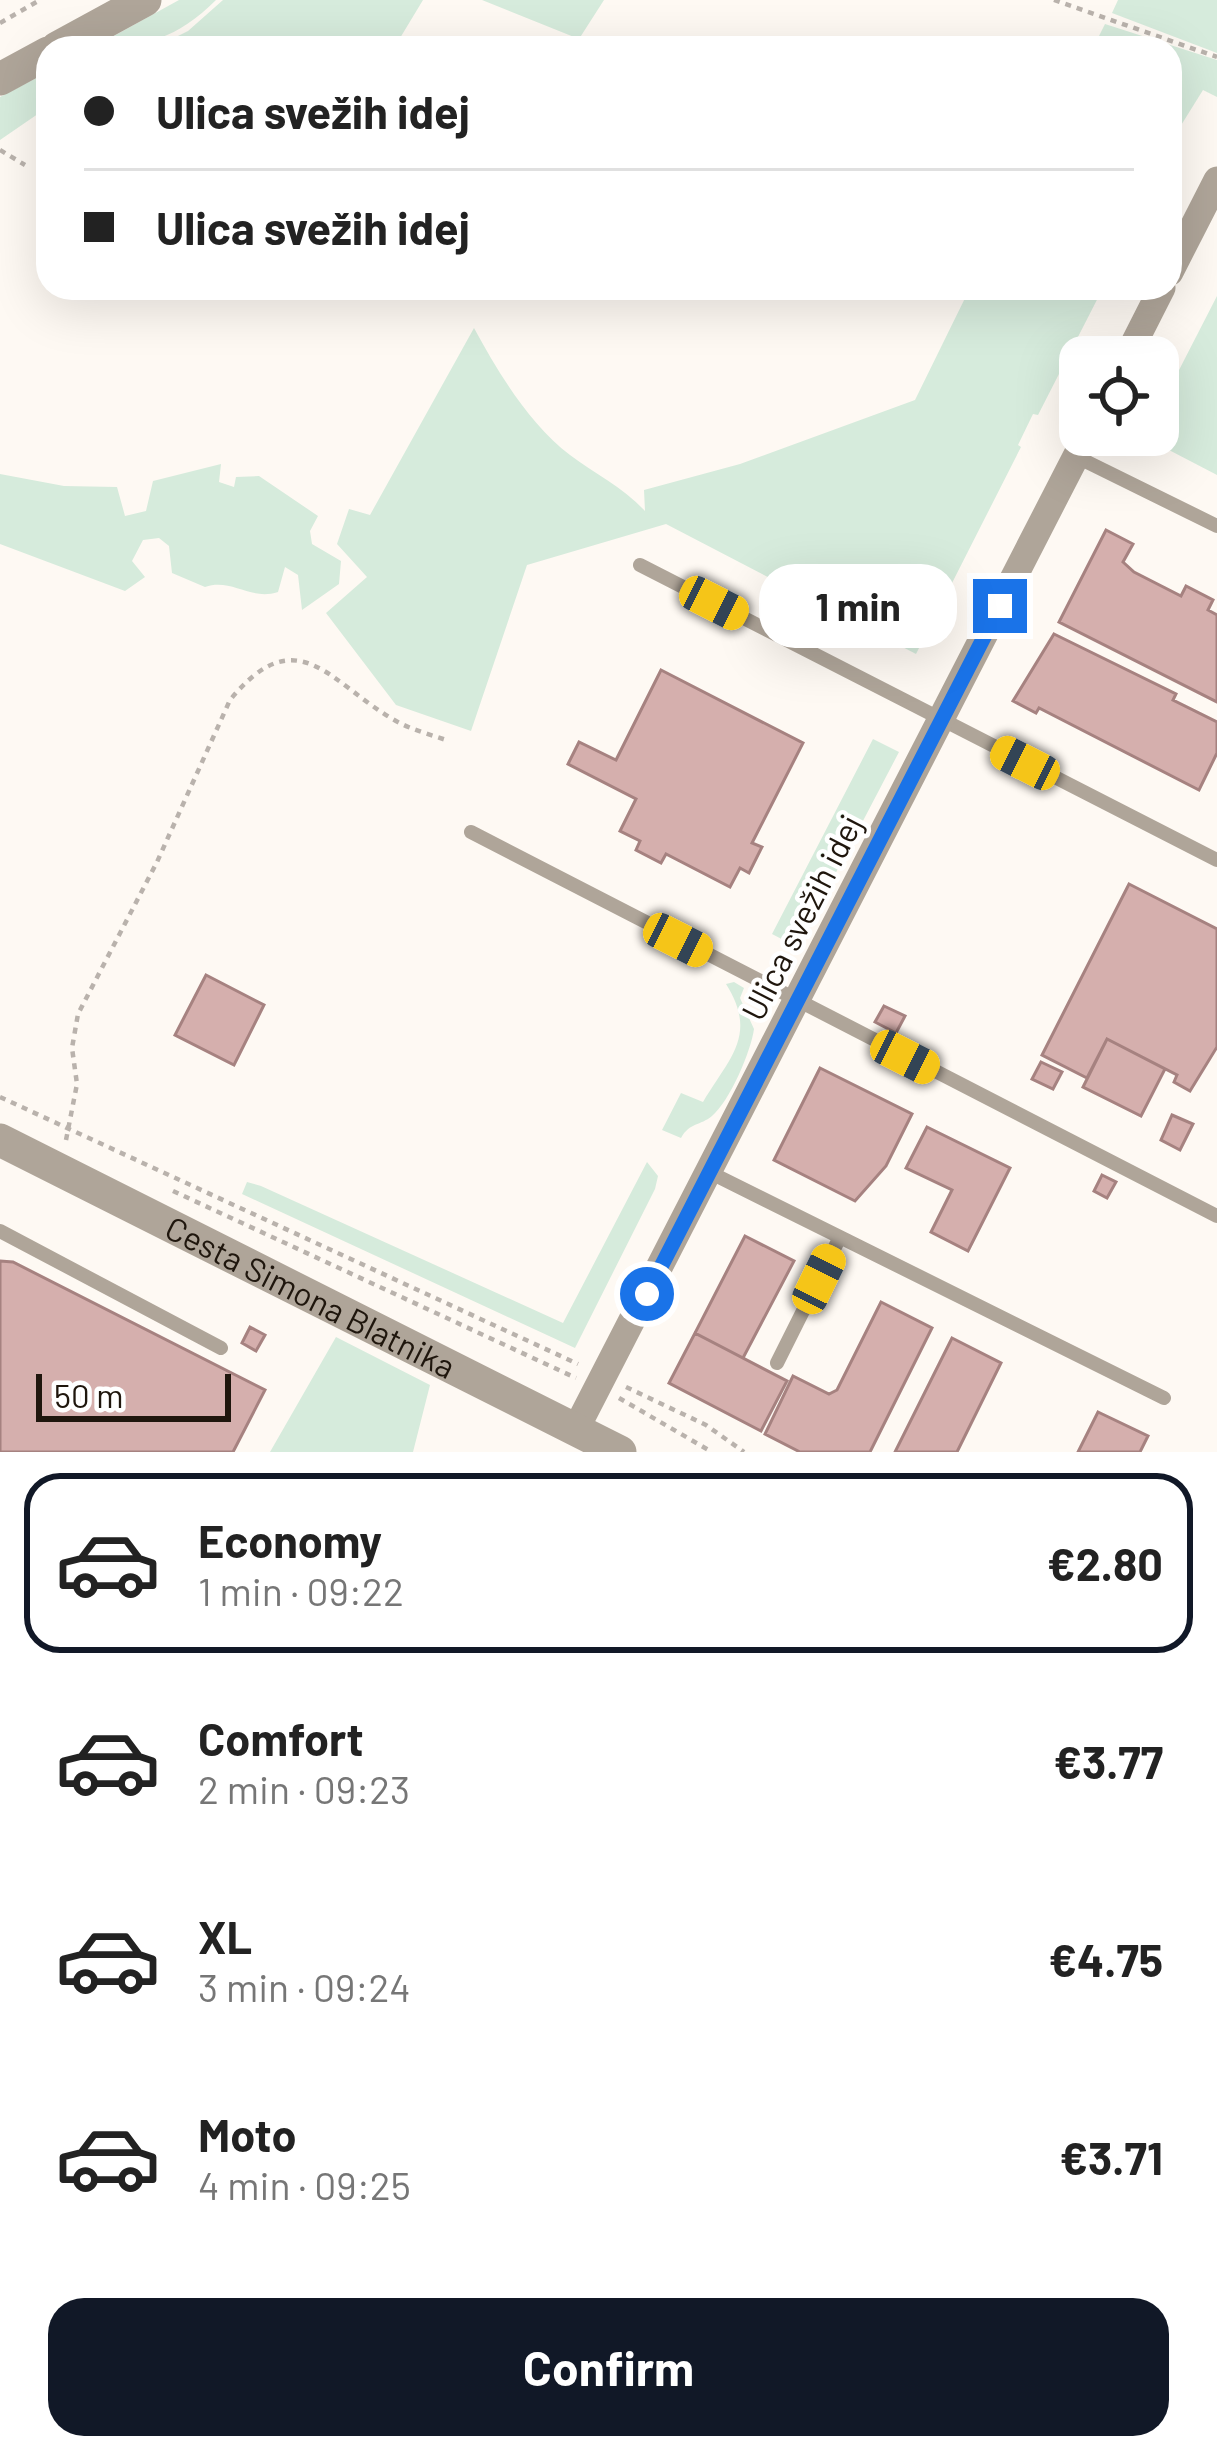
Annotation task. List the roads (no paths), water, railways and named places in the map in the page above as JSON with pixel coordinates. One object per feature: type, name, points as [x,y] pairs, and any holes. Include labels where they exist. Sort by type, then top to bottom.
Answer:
[{"type":"street","points":[[79,36],[145,0]]},
{"type":"street","points":[[0,79],[36,60]]},
{"type":"street","points":[[1182,249],[1217,180]]},
{"type":"street","points":[[1138,336],[1156,300]]},
{"type":"street","name":"Ulica svežih idej","points":[[576,1430],[1077,456]]},
{"type":"street","name":"Cesta Simona Blatnika","points":[[0,1140],[60,1154],[620,1452]]},
{"type":"lane","points":[[1099,456],[1217,526]]},
{"type":"lane","points":[[640,565],[1217,860]]},
{"type":"lane","points":[[471,832],[1217,1216]]},
{"type":"lane","points":[[710,1172],[1164,1398]]},
{"type":"lane","points":[[0,1231],[221,1348]]},
{"type":"lane","points":[[777,1363],[840,1237]]}]
